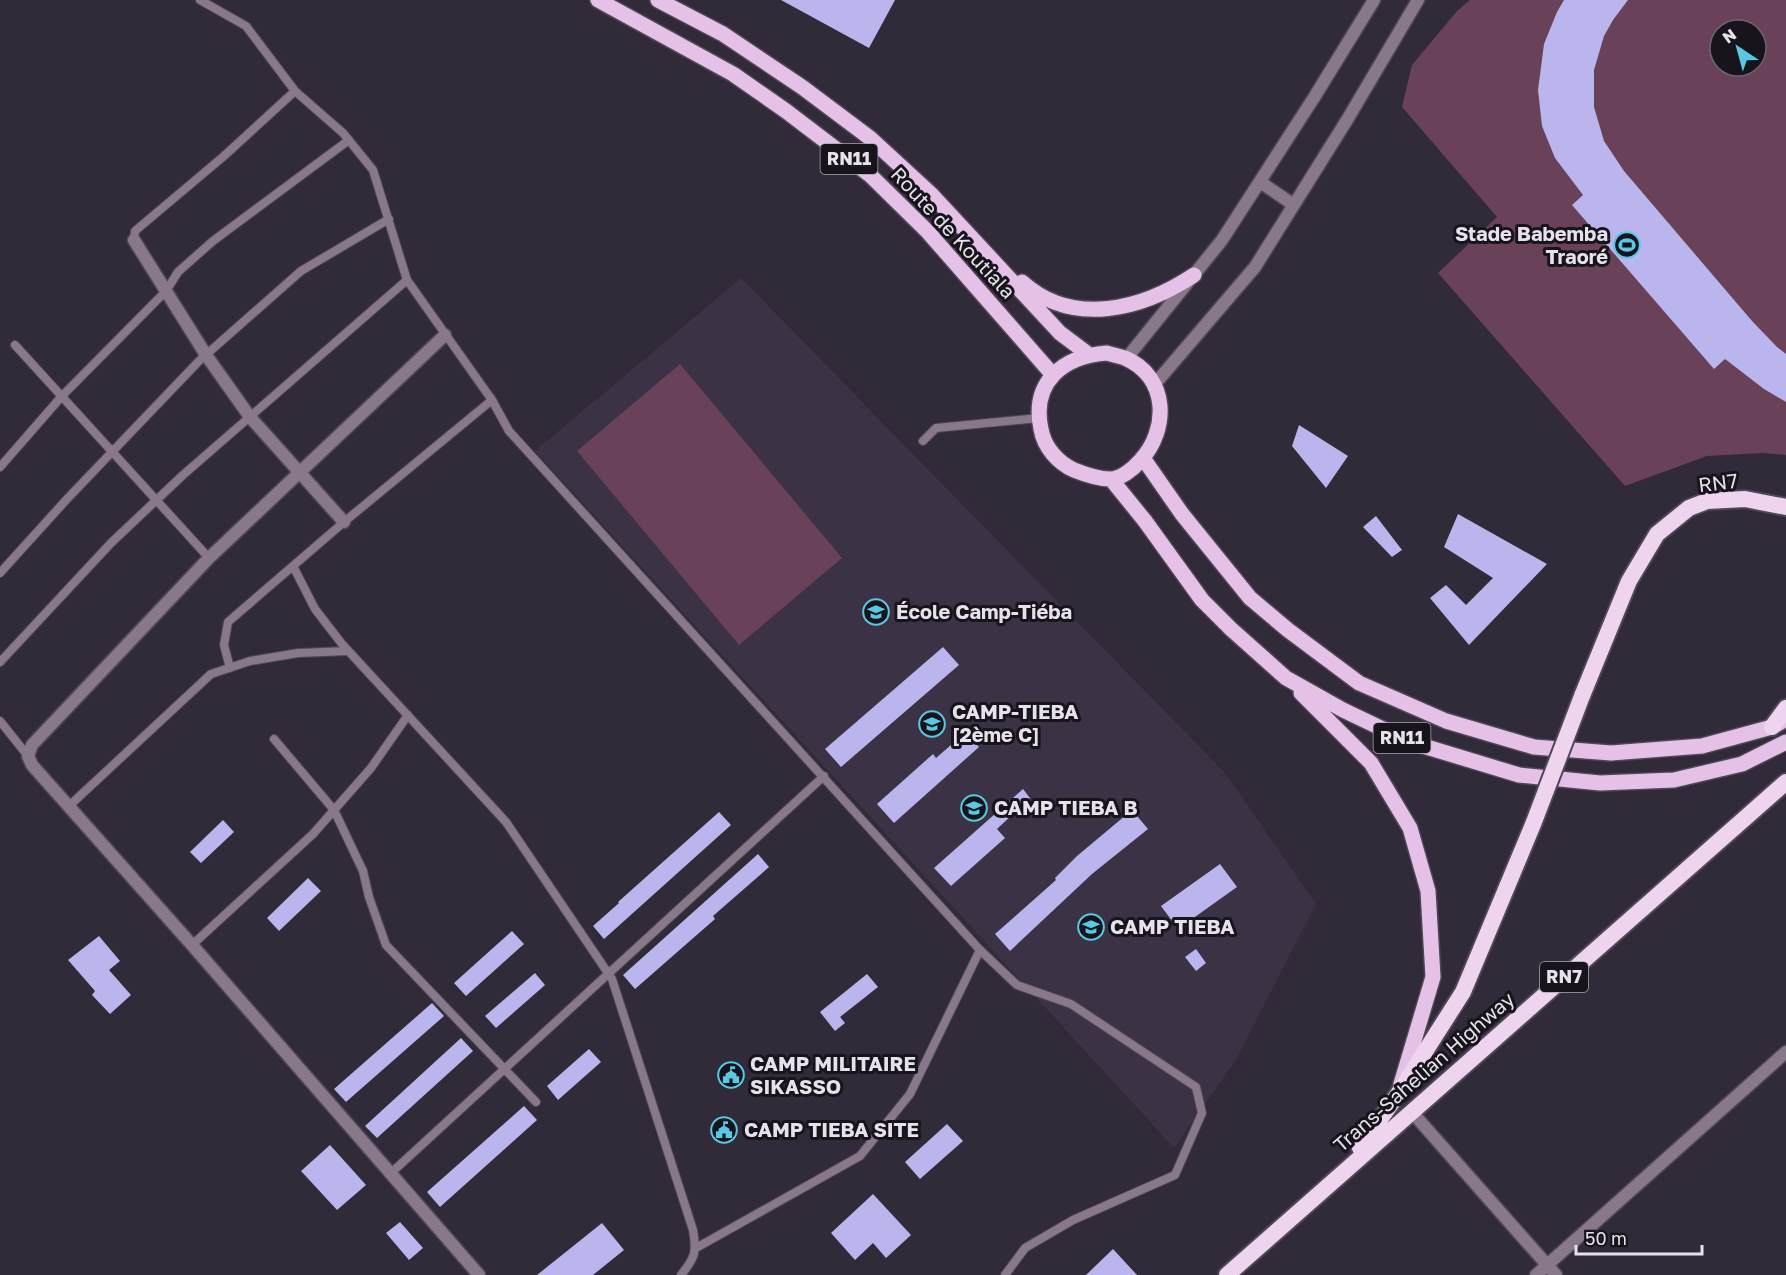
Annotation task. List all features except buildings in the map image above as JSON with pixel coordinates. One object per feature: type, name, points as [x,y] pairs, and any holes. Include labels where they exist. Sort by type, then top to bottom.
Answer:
[{"type":"highway","name":"RN7","points":[[1343,1171],[1398,1094],[1463,992],[1534,822],[1629,581],[1656,534],[1689,508],[1707,501],[1745,499],[1786,507]]},
{"type":"highway","points":[[1779,723],[1786,708]]},
{"type":"highway","name":"Trans-Sahelian Highway","points":[[1227,1275],[1786,782]]},
{"type":"main road","name":"Route de Koutiala","points":[[598,0],[733,74],[786,111],[870,176],[928,232],[1053,375]]},
{"type":"main road","name":"Route de Koutiala","points":[[658,0],[723,34],[870,138],[932,195],[973,237],[1060,333],[1088,354]]},
{"type":"main road","points":[[973,237],[1032,290],[1069,307],[1106,309],[1140,303],[1173,289],[1194,275]]},
{"type":"main road","points":[[1107,353],[1126,359],[1142,369],[1154,385],[1161,403],[1161,422],[1155,441],[1132,471],[1111,479],[1084,474],[1065,465],[1050,451],[1041,432],[1038,411],[1043,391],[1053,375],[1070,361],[1088,354],[1107,353]]},
{"type":"main road","name":"RN11","points":[[1143,458],[1182,514],[1250,598],[1288,630],[1359,683],[1446,721],[1534,747],[1611,753],[1702,746],[1779,723]]},
{"type":"main road","name":"RN11","points":[[1111,479],[1145,521],[1202,600],[1286,678],[1371,763],[1410,828],[1428,891],[1433,977],[1398,1094]]},
{"type":"main road","name":"RN11","points":[[1286,678],[1343,710],[1410,742],[1519,775],[1600,783],[1674,780],[1742,764],[1786,742]]},
{"type":"street","points":[[1126,359],[1222,240],[1374,0]]},
{"type":"street","points":[[1154,385],[1255,267],[1366,90],[1418,0]]},
{"type":"street","points":[[1260,182],[1294,205]]},
{"type":"street","points":[[134,240],[206,355],[250,417],[344,522]]},
{"type":"street","points":[[445,335],[209,558],[32,745],[28,756],[32,765],[479,1275]]},
{"type":"street","points":[[1536,1275],[1786,1052]]},
{"type":"street","points":[[1411,1111],[1556,1275]]},
{"type":"lane","points":[[200,0],[246,26],[295,91],[349,140],[373,170],[407,280],[492,400],[509,430],[980,950],[1017,985],[1071,1004],[1196,1087],[1202,1113],[1175,1175],[1072,1220],[1024,1248],[1005,1275]]},
{"type":"lane","points":[[134,240],[135,231],[224,156],[295,91]]},
{"type":"lane","points":[[0,466],[62,396],[166,291],[178,272],[213,240],[349,140]]},
{"type":"lane","points":[[0,573],[112,451],[206,355],[301,271],[389,219]]},
{"type":"lane","points":[[0,662],[111,543],[250,417],[407,280]]},
{"type":"lane","points":[[15,345],[209,558]]},
{"type":"lane","points":[[230,668],[224,645],[228,622],[344,522],[492,400]]},
{"type":"lane","points":[[923,441],[936,428],[1039,418]]},
{"type":"lane","points":[[293,567],[315,609],[348,651],[506,822],[609,973],[686,1208],[696,1248],[691,1263],[681,1275]]},
{"type":"lane","points":[[69,806],[211,674],[250,661],[298,653],[348,651]]},
{"type":"lane","points":[[192,945],[313,834],[371,768],[408,716]]},
{"type":"lane","points":[[0,721],[28,756]]},
{"type":"lane","points":[[274,739],[334,810],[363,871],[369,897],[386,945],[536,1102]]},
{"type":"lane","points":[[391,1173],[824,776]]},
{"type":"lane","points":[[696,1248],[860,1156],[910,1094],[980,950]]},
{"type":"shaded area","name":"Stade Babemba Traoré","points":[[1470,0],[1786,0],[1786,455],[1762,453],[1707,456],[1625,486],[1438,273],[1497,217],[1402,107],[1412,65],[1457,11]]},
{"type":"shaded area","name":"École Camp-Tiéba","points":[[741,278],[1226,774],[1316,904],[1236,1060],[1174,1148],[535,451]]},
{"type":"shaded area","points":[[680,364],[842,558],[739,645],[577,451]]},
{"type":"place","name":"Stade Babemba Traoré","points":[[1627,245]]},
{"type":"place","name":"École Camp-Tiéba","points":[[876,612]]},
{"type":"place","name":"CAMP-TIEBA [2ème C]","points":[[932,724]]},
{"type":"place","name":"CAMP TIEBA B","points":[[974,808]]},
{"type":"place","name":"CAMP TIEBA","points":[[1091,927]]},
{"type":"place","name":"CAMP MILITAIRE SIKASSO","points":[[731,1075]]},
{"type":"place","name":"CAMP TIEBA SITE","points":[[724,1130]]}]
